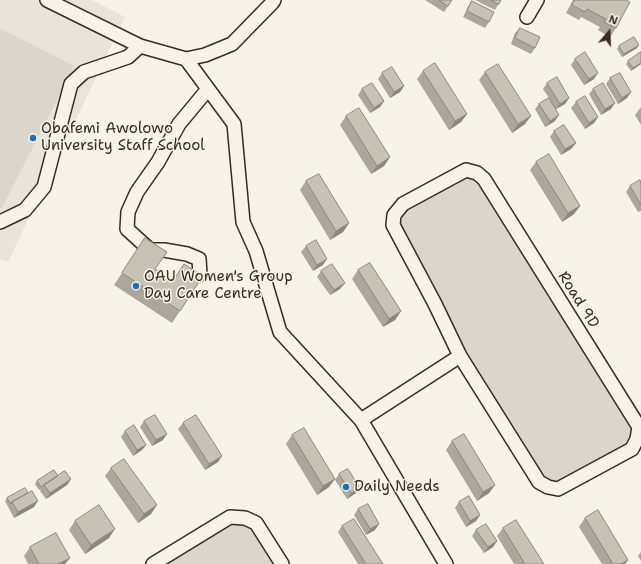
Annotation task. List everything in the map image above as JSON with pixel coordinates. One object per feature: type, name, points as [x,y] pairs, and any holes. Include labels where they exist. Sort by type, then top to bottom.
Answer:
[{"type":"street","points":[[47,0],[140,46],[186,59],[205,55],[232,44],[274,0]]},
{"type":"street","points":[[527,17],[537,0]]},
{"type":"street","points":[[0,222],[24,210],[44,187],[71,84],[84,72],[128,57],[140,46]]},
{"type":"street","points":[[186,59],[234,124],[243,222],[256,251],[280,332],[361,420],[446,564]]},
{"type":"street","points":[[200,274],[199,259],[187,254],[164,250],[150,250],[127,229],[128,212],[137,192],[158,162],[179,124],[208,89]]},
{"type":"street","name":"Road 9D","points":[[466,170],[476,173],[484,179],[639,427],[638,438],[632,449],[626,453],[558,489],[548,487],[538,482],[460,356],[435,304],[393,225],[394,215],[403,204],[466,170]]},
{"type":"street","points":[[361,420],[460,356]]},
{"type":"street","points":[[153,564],[230,517],[245,518],[256,523],[282,564]]},
{"type":"shaded area","name":"Obafemi Awolowo University Staff School","points":[[0,0],[92,0],[125,17],[8,262],[0,259]]},
{"type":"shaded area","points":[[0,28],[74,66],[2,208],[0,208]]},
{"type":"shaded area","points":[[466,175],[479,181],[632,422],[633,430],[631,440],[623,450],[557,485],[542,479],[454,330],[399,227],[400,216],[404,209]]},
{"type":"shaded area","points":[[231,521],[243,522],[254,528],[277,564],[161,564]]},
{"type":"building","points":[[439,0],[452,0],[448,6]]},
{"type":"building","points":[[491,0],[501,0],[499,4]]},
{"type":"building","points":[[575,0],[626,0],[630,2],[616,28],[604,22],[606,19],[587,9],[585,12],[572,5]]},
{"type":"building","points":[[472,1],[494,12],[489,22],[467,11]]},
{"type":"building","points":[[520,28],[540,37],[535,48],[515,38]]},
{"type":"building","points":[[634,37],[639,45],[624,54],[619,46]]},
{"type":"building","points":[[585,52],[598,73],[589,79],[575,59]]},
{"type":"building","points":[[641,52],[641,63],[633,68],[628,61]]},
{"type":"building","points":[[435,63],[467,114],[455,121],[423,71]]},
{"type":"building","points":[[498,64],[531,116],[518,124],[485,72]]},
{"type":"building","points":[[392,67],[404,86],[394,92],[382,73]]},
{"type":"building","points":[[620,73],[631,92],[622,98],[610,78]]},
{"type":"building","points":[[557,77],[569,98],[560,104],[547,83]]},
{"type":"building","points":[[372,83],[384,101],[374,108],[362,89]]},
{"type":"building","points":[[603,83],[615,103],[605,109],[593,89]]},
{"type":"building","points":[[585,96],[598,117],[589,123],[576,102]]},
{"type":"building","points":[[549,98],[559,115],[550,121],[539,104]]},
{"type":"building","points":[[359,108],[390,157],[377,166],[346,116]]},
{"type":"building","points":[[564,125],[576,143],[565,149],[554,131]]},
{"type":"building","points":[[549,154],[580,206],[568,213],[536,162]]},
{"type":"building","points":[[319,174],[349,223],[336,231],[306,181]]},
{"type":"building","points":[[640,180],[641,183],[641,205],[630,186]]},
{"type":"building","points":[[145,238],[167,252],[155,269],[173,281],[184,264],[203,276],[180,311],[122,273]]},
{"type":"building","points":[[316,240],[327,259],[317,265],[306,246]]},
{"type":"building","points":[[370,263],[401,311],[389,319],[358,270]]},
{"type":"building","points":[[332,264],[345,283],[334,290],[321,271]]},
{"type":"building","points":[[155,415],[167,434],[156,440],[144,421]]},
{"type":"building","points":[[196,415],[222,456],[209,464],[183,423]]},
{"type":"building","points":[[134,425],[146,445],[137,450],[125,431]]},
{"type":"building","points":[[304,428],[335,479],[323,486],[292,435]]},
{"type":"building","points":[[464,434],[495,485],[483,492],[452,441]]},
{"type":"building","points":[[124,459],[157,505],[144,514],[111,468]]},
{"type":"building","points":[[348,469],[360,488],[351,493],[339,474]]},
{"type":"building","points":[[54,470],[58,476],[41,487],[37,481]]},
{"type":"building","points":[[65,471],[71,479],[50,493],[44,485]]},
{"type":"building","points":[[25,488],[28,493],[11,504],[7,498]]},
{"type":"building","points":[[32,491],[38,501],[18,512],[12,502]]},
{"type":"building","points":[[469,496],[480,515],[470,521],[459,502]]},
{"type":"building","points":[[368,504],[379,524],[370,529],[358,509]]},
{"type":"building","points":[[99,505],[115,529],[91,545],[75,521]]},
{"type":"building","points":[[598,510],[628,560],[621,564],[613,564],[585,518]]},
{"type":"building","points":[[354,519],[383,564],[366,564],[342,526]]},
{"type":"building","points":[[516,520],[544,564],[525,564],[503,528]]},
{"type":"building","points":[[486,524],[497,541],[488,547],[476,530]]},
{"type":"building","points":[[56,533],[70,558],[58,564],[39,564],[30,547]]},
{"type":"place","name":"Obafemi Awolowo University Staff School","points":[[33,138]]},
{"type":"place","name":"OAU Women's Group Day Care Centre","points":[[136,286]]},
{"type":"place","name":"Daily Needs","points":[[346,487]]}]
